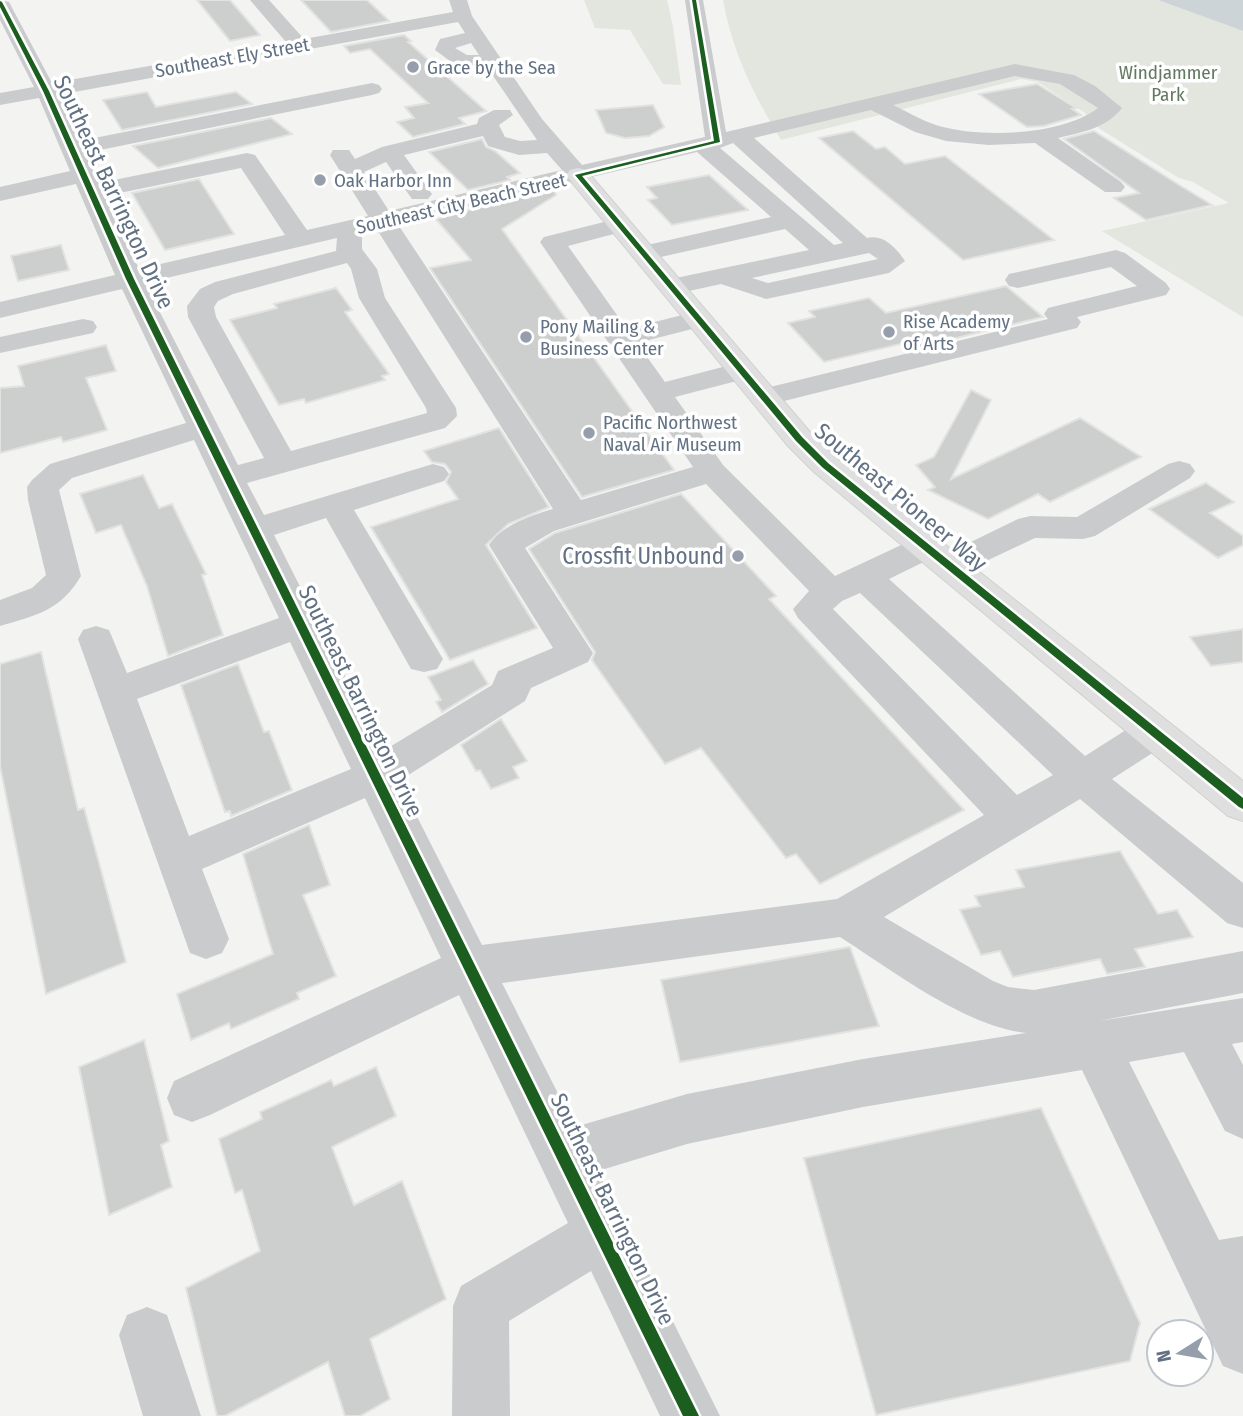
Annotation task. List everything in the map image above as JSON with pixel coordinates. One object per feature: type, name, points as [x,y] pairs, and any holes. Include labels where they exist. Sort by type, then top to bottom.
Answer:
[{"type":"main road","name":"Southeast Pioneer Way","points":[[598,187],[620,225],[764,397],[825,464],[1243,804]]},
{"type":"street","points":[[259,0],[299,45]]},
{"type":"street","points":[[694,0],[720,142],[729,167],[829,254]]},
{"type":"street","name":"Southeast Barrington Drive","points":[[0,2],[9,39],[46,91],[130,279],[202,427],[691,1416]]},
{"type":"street","name":"Southeast Ely Street","points":[[0,99],[299,45],[461,8]]},
{"type":"street","name":"Southeast Pioneer Way","points":[[461,8],[477,36],[553,146],[598,187]]},
{"type":"street","points":[[477,36],[447,43],[444,50],[454,58],[468,62],[493,60]]},
{"type":"street","name":"Southeast City Beach Street","points":[[2,304],[130,279],[301,240],[349,239],[384,221],[598,187],[720,142],[1015,70],[1057,74],[1084,86],[1111,108],[1093,121],[1040,136]]},
{"type":"street","points":[[72,149],[372,89]]},
{"type":"street","points":[[875,104],[930,130],[952,135],[1040,136],[1114,187]]},
{"type":"street","points":[[527,111],[497,116],[487,123],[496,141],[519,148],[553,146]]},
{"type":"street","points":[[489,128],[346,162],[573,514]]},
{"type":"street","points":[[720,142],[862,247]]},
{"type":"street","points":[[390,152],[420,194]]},
{"type":"street","points":[[0,194],[247,160],[301,240]]},
{"type":"street","points":[[702,173],[729,167]]},
{"type":"street","points":[[643,253],[790,220]]},
{"type":"street","points":[[620,225],[553,243],[712,472],[1243,909]]},
{"type":"street","points":[[282,463],[200,309],[209,295],[224,288],[332,262],[345,256],[349,239]]},
{"type":"street","points":[[228,478],[434,422],[442,416],[441,408],[372,298],[364,268],[349,239]]},
{"type":"street","points":[[671,287],[722,276],[862,247],[873,244],[887,253],[892,261],[880,268],[766,291],[722,276]]},
{"type":"street","points":[[2,304],[9,343],[83,327]]},
{"type":"street","points":[[764,397],[1067,322],[1058,314]]},
{"type":"street","points":[[620,339],[698,319]]},
{"type":"street","points":[[169,359],[218,345]]},
{"type":"street","points":[[656,393],[742,371]]},
{"type":"street","points":[[0,613],[43,599],[57,589],[64,576],[44,500],[43,487],[50,479],[61,471],[202,427]]},
{"type":"street","points":[[1013,818],[811,609],[848,585],[1030,527],[1083,527],[1179,471]]},
{"type":"street","points":[[177,860],[375,776],[512,691],[511,681],[575,653],[506,545],[542,523],[712,472]]},
{"type":"street","points":[[253,530],[433,474]]},
{"type":"street","points":[[335,505],[425,659]]},
{"type":"street","points":[[116,692],[300,624]]},
{"type":"street","points":[[96,639],[206,939]]},
{"type":"street","points":[[192,1098],[470,967],[845,917],[1082,778],[1154,732]]},
{"type":"street","points":[[845,917],[975,996],[1006,1009],[1034,1012],[1243,972]]},
{"type":"street","points":[[563,1156],[687,1119],[863,1083],[1243,1020]]},
{"type":"street","points":[[1196,1028],[1243,1114]]},
{"type":"street","points":[[1095,1045],[1224,1267],[1243,1346]]},
{"type":"street","points":[[481,1416],[481,1306],[601,1234]]},
{"type":"street","points":[[146,1335],[172,1416]]},
{"type":"green space","points":[[584,0],[667,0],[681,85],[663,84],[630,30],[595,28]]},
{"type":"green space","name":"Windjammer Park","points":[[723,0],[1158,0],[1243,31],[1243,317],[1102,231],[1229,203],[1193,182],[1179,178],[1100,129],[1085,113],[1038,82],[1021,79],[781,140],[745,73]]},
{"type":"shaded area","points":[[1158,0],[1243,0],[1243,31]]},
{"type":"building","points":[[197,0],[230,0],[260,35],[230,41]]},
{"type":"building","points":[[301,0],[367,0],[389,21],[331,32]]},
{"type":"building","points":[[404,35],[411,41],[408,42],[486,111],[459,118],[465,124],[413,137],[397,122],[414,118],[405,107],[428,103],[370,49],[350,53],[344,46]]},
{"type":"building","points":[[1037,84],[1076,108],[1072,109],[1081,115],[1044,126],[1027,127],[979,94]]},
{"type":"building","points":[[147,92],[156,107],[236,92],[252,104],[122,130],[103,100]]},
{"type":"building","points":[[653,105],[664,127],[649,136],[625,138],[606,133],[596,110]]},
{"type":"building","points":[[271,118],[292,134],[158,168],[133,146]]},
{"type":"building","points":[[853,131],[876,149],[885,147],[905,164],[945,156],[1054,240],[963,260],[819,138]]},
{"type":"building","points":[[1094,131],[1212,205],[1146,220],[1114,198],[1139,193],[1064,139]]},
{"type":"building","points":[[482,139],[486,147],[495,151],[520,173],[507,177],[510,180],[468,190],[429,152]]},
{"type":"building","points":[[709,175],[748,210],[672,225],[648,200],[657,198],[647,187]]},
{"type":"building","points":[[199,179],[234,234],[165,250],[132,193]]},
{"type":"building","points":[[554,191],[556,195],[502,229],[674,470],[582,497],[430,268],[471,260],[436,219],[525,195],[528,198]]},
{"type":"building","points":[[61,245],[69,270],[18,281],[11,256]]},
{"type":"building","name":"Rise Academy of Arts","points":[[1006,286],[1043,317],[919,347],[913,341],[824,362],[788,323],[815,317],[809,311],[869,298],[886,313]]},
{"type":"building","points":[[336,288],[352,310],[345,312],[389,374],[382,376],[385,380],[306,403],[304,399],[279,405],[230,320],[277,308],[274,304]]},
{"type":"building","points":[[106,345],[116,371],[86,378],[107,430],[63,442],[61,437],[0,453],[0,388],[24,386],[18,366]]},
{"type":"building","points":[[971,390],[991,400],[951,479],[1080,418],[1141,457],[1050,502],[1038,494],[988,519],[928,490],[935,487],[916,465],[934,457]]},
{"type":"building","points":[[499,428],[549,507],[508,524],[486,545],[537,628],[450,660],[371,527],[458,499],[446,482],[451,472],[445,464],[432,462],[424,451]]},
{"type":"building","points":[[143,475],[159,508],[172,504],[206,574],[202,575],[223,635],[168,656],[147,586],[121,525],[96,533],[80,494]]},
{"type":"building","points":[[1206,483],[1234,502],[1210,513],[1243,536],[1243,545],[1218,558],[1149,509]]},
{"type":"building","points":[[681,494],[776,596],[769,599],[964,810],[820,884],[796,854],[786,858],[701,748],[665,764],[592,660],[595,652],[529,549],[555,533]]},
{"type":"building","points":[[1243,629],[1243,662],[1211,666],[1190,637]]},
{"type":"building","points":[[41,652],[78,810],[84,808],[126,962],[46,994],[0,766],[0,664]]},
{"type":"building","points":[[473,660],[488,684],[442,712],[436,702],[441,700],[428,677]]},
{"type":"building","points":[[238,664],[264,732],[269,731],[292,790],[231,816],[230,811],[225,812],[181,685]]},
{"type":"building","points":[[501,719],[527,761],[513,767],[519,778],[491,789],[480,770],[476,771],[461,745]]},
{"type":"building","points":[[309,825],[330,885],[303,895],[336,976],[297,993],[299,999],[231,1029],[229,1023],[191,1040],[177,994],[273,954],[243,854]]},
{"type":"building","points":[[1120,851],[1158,914],[1177,910],[1193,937],[1135,949],[1145,967],[1107,974],[1100,959],[1013,977],[1000,951],[981,955],[960,910],[980,906],[975,896],[1024,887],[1016,870]]},
{"type":"building","points":[[850,947],[879,1026],[680,1062],[661,980]]},
{"type":"building","points":[[144,1040],[169,1141],[161,1145],[172,1187],[109,1215],[79,1067]]},
{"type":"building","points":[[376,1067],[396,1116],[332,1147],[354,1205],[402,1181],[446,1299],[370,1339],[390,1399],[360,1416],[345,1416],[328,1362],[225,1416],[217,1416],[186,1288],[260,1251],[242,1190],[235,1193],[219,1139],[262,1119],[260,1112],[331,1080],[334,1086]]},
{"type":"building","points":[[1041,1108],[1140,1323],[1130,1361],[876,1415],[804,1158]]},
{"type":"cycle path","points":[[694,0],[717,142],[578,175],[799,439],[825,465],[1243,804]]},
{"type":"cycle path","points":[[0,2],[46,91],[130,279],[691,1416]]},
{"type":"place","name":"Grace by the Sea","points":[[413,67]]},
{"type":"place","name":"Oak Harbor Inn","points":[[320,180]]},
{"type":"place","name":"Rise Academy of Arts","points":[[889,332]]},
{"type":"place","name":"Pony Mailing & Business Center","points":[[526,337]]},
{"type":"place","name":"Pacific Northwest Naval Air Museum","points":[[589,433]]},
{"type":"place","name":"Crossfit Unbound","points":[[738,556]]}]
